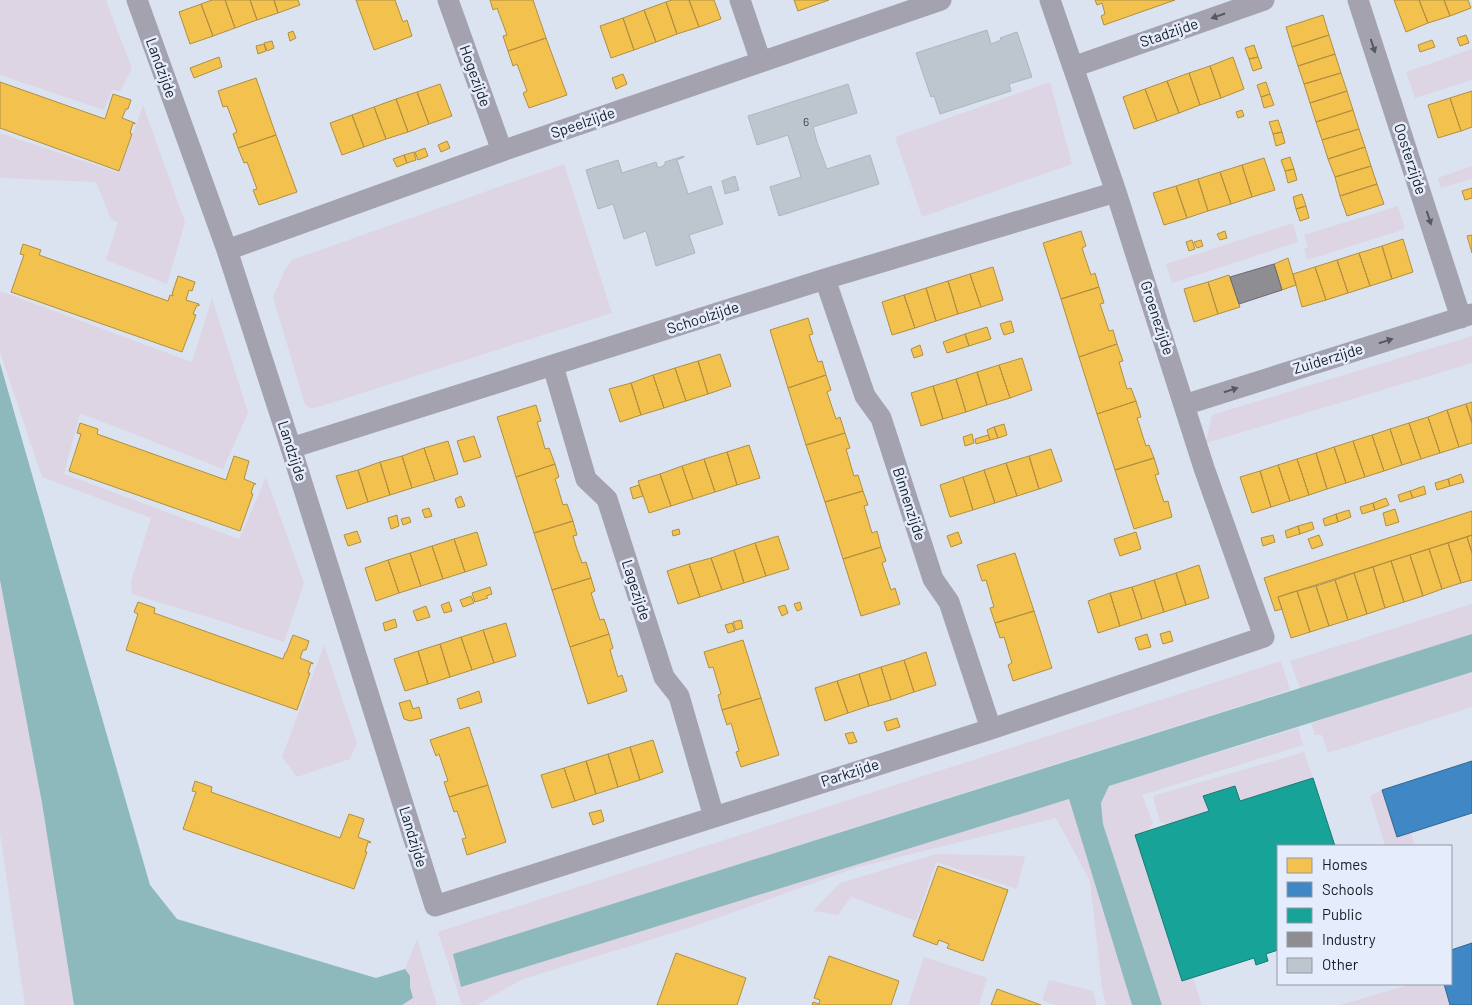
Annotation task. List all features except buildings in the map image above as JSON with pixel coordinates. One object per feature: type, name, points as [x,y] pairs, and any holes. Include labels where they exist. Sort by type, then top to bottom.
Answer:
[{"type":"street","name":"Landzijde","points":[[137,0],[227,250],[435,906]]},
{"type":"street","name":"Hogezijde","points":[[448,0],[502,151]]},
{"type":"street","points":[[740,0],[761,62]]},
{"type":"street","name":"Speelzijde","points":[[227,250],[502,151],[940,0]]},
{"type":"street","name":"Groenezijde","points":[[1050,0],[1116,192],[1204,468],[1264,636]]},
{"type":"street","name":"Stadzijde","points":[[1073,67],[1241,4],[1264,0]]},
{"type":"street","name":"Oosterzijde","points":[[1358,0],[1466,316]]},
{"type":"street","name":"Schoolzijde","points":[[291,448],[824,279],[1116,192]]},
{"type":"street","name":"Binnenzijde","points":[[824,279],[865,396],[881,418],[933,579],[949,602],[991,729]]},
{"type":"street","name":"Zuiderzijde","points":[[1184,405],[1466,316]]},
{"type":"street","name":"Lagezijde","points":[[553,366],[586,479],[607,498],[664,677],[679,696],[714,817]]},
{"type":"street","name":"Parkzijde","points":[[435,906],[991,729],[1264,636]]},
{"type":"shaded area","points":[[0,0],[106,0],[132,69],[120,91],[112,90],[104,110],[0,75]]},
{"type":"shaded area","points":[[1472,49],[1472,80],[1415,98],[1406,72]]},
{"type":"shaded area","points":[[1050,82],[1072,164],[922,217],[895,137]]},
{"type":"shaded area","points":[[143,105],[185,222],[167,284],[106,260],[118,222],[111,219],[96,182],[0,178],[0,133],[119,173]]},
{"type":"shaded area","points":[[564,164],[612,313],[312,409],[305,405],[273,297],[286,268],[292,260]]},
{"type":"shaded area","points":[[1472,166],[1472,179],[1441,188],[1438,178]]},
{"type":"shaded area","points":[[1398,206],[1405,229],[1307,260],[1304,249],[1308,247],[1304,235]]},
{"type":"shaded area","points":[[1293,223],[1298,242],[1172,283],[1166,264]]},
{"type":"shaded area","points":[[0,291],[192,362],[212,298],[248,413],[223,469],[80,413],[64,474],[239,539],[266,477],[304,583],[284,642],[132,594],[131,581],[151,518],[42,477],[0,352]]},
{"type":"shaded area","points":[[1472,336],[1472,363],[1206,443],[1212,415]]},
{"type":"shaded area","points":[[0,363],[150,885],[177,919],[376,978],[405,969],[410,976],[413,998],[402,1005],[74,1005],[42,803],[0,580]]},
{"type":"shaded area","points":[[0,580],[42,803],[74,1005],[25,1005],[0,833]]},
{"type":"shaded area","points":[[1472,604],[1472,634],[1300,688],[1290,661]]},
{"type":"shaded area","points":[[1472,634],[1472,672],[1109,786],[1101,803],[1103,824],[1162,1005],[1132,1005],[1069,799],[461,987],[453,954]]},
{"type":"shaded area","points":[[324,645],[357,743],[350,759],[297,777],[282,757]]},
{"type":"shaded area","points":[[1281,661],[1290,690],[453,954],[461,987],[1069,799],[1132,1005],[1106,1005],[1102,988],[1090,881],[1056,818],[855,868],[698,925],[523,979],[477,1005],[462,1005],[438,932]]},
{"type":"shaded area","points":[[1472,672],[1472,707],[1328,753],[1322,735],[1315,735],[1311,723]]},
{"type":"shaded area","points":[[1298,728],[1303,745],[1142,795],[1153,823],[1148,830],[1135,835],[1182,981],[1193,978],[1202,1005],[1162,1005],[1103,824],[1101,803],[1109,786]]},
{"type":"shaded area","points":[[1304,752],[1313,778],[1240,801],[1235,786],[1204,796],[1209,811],[1167,824],[1160,822],[1153,796]]},
{"type":"shaded area","points":[[1382,790],[1397,837],[1411,833],[1415,845],[1385,845],[1370,796]]},
{"type":"shaded area","points":[[936,854],[1025,856],[1017,889],[936,862],[916,921],[851,897],[838,915],[813,911],[840,883]]},
{"type":"shaded area","points":[[417,939],[437,1005],[402,1005],[413,998],[410,976],[405,969]]},
{"type":"shaded area","points":[[924,957],[987,978],[979,1005],[908,1005]]},
{"type":"shaded area","points":[[1049,980],[1093,991],[1097,1005],[1055,1005],[1042,1000]]},
{"type":"shaded area","points":[[1409,985],[1444,985],[1450,1005],[1340,1005]]}]
